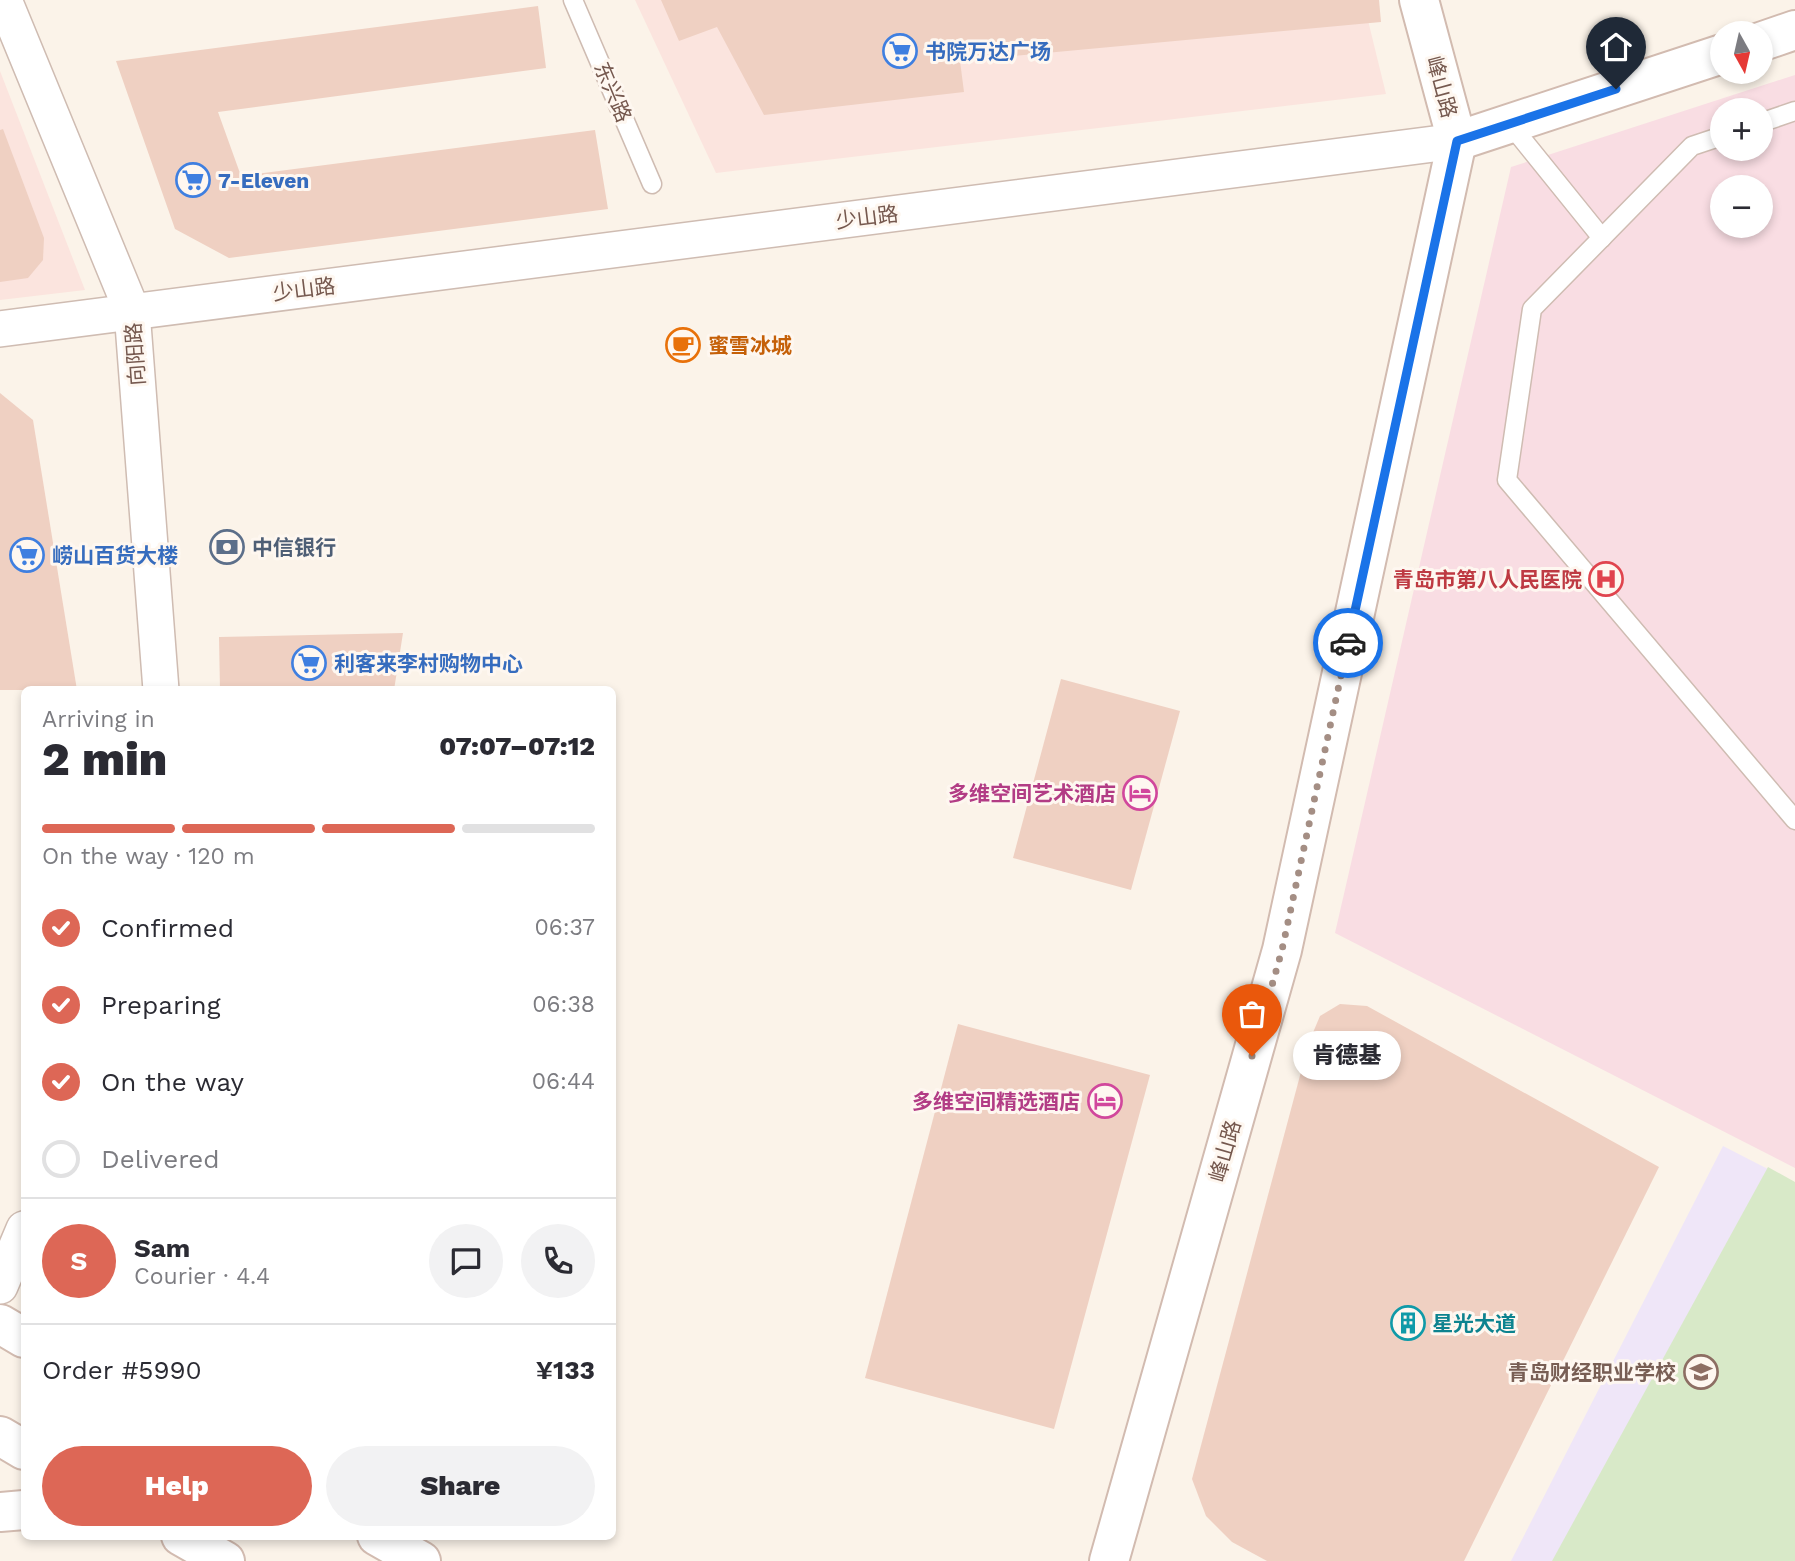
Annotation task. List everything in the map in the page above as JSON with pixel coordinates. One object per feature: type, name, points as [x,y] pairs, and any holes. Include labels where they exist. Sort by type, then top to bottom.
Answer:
[{"type":"street","name":"向阳路","points":[[4,0],[132,311],[161,686]]},
{"type":"street","name":"峰山路","points":[[1109,1561],[1282,950],[1457,141],[1419,0]]},
{"type":"street","points":[[1773,37],[1795,30]]},
{"type":"street","name":"少山路","points":[[0,329],[1457,141],[1710,58]]},
{"type":"street","points":[[0,1286],[21,1236]]},
{"type":"street","points":[[0,1324],[21,1336]]},
{"type":"street","points":[[0,1436],[21,1448]]},
{"type":"street","points":[[0,1511],[21,1510]]},
{"type":"street","points":[[188,1540],[225,1561]]},
{"type":"street","points":[[384,1540],[421,1561]]},
{"type":"lane","name":"东兴路","points":[[573,0],[652,184]]},
{"type":"lane","points":[[1773,119],[1795,111]]},
{"type":"lane","points":[[1510,124],[1602,238]]},
{"type":"lane","points":[[1710,140],[1692,146],[1532,309],[1507,480],[1795,820]]},
{"type":"shaded area","name":"书院万达广场","points":[[635,0],[1363,0],[1386,94],[716,173]]},
{"type":"shaded area","points":[[0,71],[85,290],[0,300]]},
{"type":"shaded area","name":"青岛市第八人民医院","points":[[1795,75],[1795,1168],[1335,933],[1511,167],[1710,103],[1710,161],[1773,161],[1773,98],[1724,98]]},
{"type":"shaded area","name":"青岛财经职业学校","points":[[1723,1146],[1795,1183],[1795,1561],[1511,1561]]},
{"type":"green space","name":"青岛财经职业学校","points":[[1768,1167],[1795,1182],[1795,1561],[1552,1561]]},
{"type":"building","name":"书院万达广场","points":[[661,0],[1379,0],[1381,22],[960,61],[964,92],[764,115],[717,27],[679,41]]},
{"type":"building","points":[[538,6],[546,68],[218,112],[241,176],[595,130],[608,209],[229,258],[175,229],[116,61]]},
{"type":"building","points":[[3,129],[44,238],[43,260],[28,278],[0,282],[0,130]]},
{"type":"building","name":"崂山百货大楼","points":[[0,393],[33,420],[76,686],[21,686],[21,690],[0,690]]},
{"type":"building","name":"利客来李村购物中心","points":[[403,633],[395,686],[220,686],[219,637]]},
{"type":"building","points":[[1061,679],[1180,711],[1131,890],[1013,858]]},
{"type":"building","name":"星光大道","points":[[1340,1004],[1367,1006],[1659,1167],[1464,1561],[1267,1561],[1232,1542],[1206,1516],[1192,1479],[1309,1042],[1320,1016]]},
{"type":"building","points":[[958,1024],[1150,1075],[1054,1429],[865,1378]]},
{"type":"way so far","points":[[1252,1056],[1282,950],[1348,643]]},
{"type":"place","name":"书院万达广场","points":[[900,51]]},
{"type":"place","name":"7-Eleven","points":[[193,180]]},
{"type":"place","name":"蜜雪冰城","points":[[683,345]]},
{"type":"place","name":"中信银行","points":[[227,547]]},
{"type":"place","name":"崂山百货大楼","points":[[27,555]]},
{"type":"place","name":"青岛市第八人民医院","points":[[1606,579]]},
{"type":"place","name":"利客来李村购物中心","points":[[309,663]]},
{"type":"place","name":"多维空间艺术酒店","points":[[1140,793]]},
{"type":"place","name":"肯德基","points":[[1252,1056]]},
{"type":"place","name":"多维空间精选酒店","points":[[1105,1101]]},
{"type":"place","name":"星光大道","points":[[1408,1323]]},
{"type":"place","name":"青岛财经职业学校","points":[[1701,1372]]},
{"type":"route","points":[[1348,643],[1457,141],[1616,89]]}]
